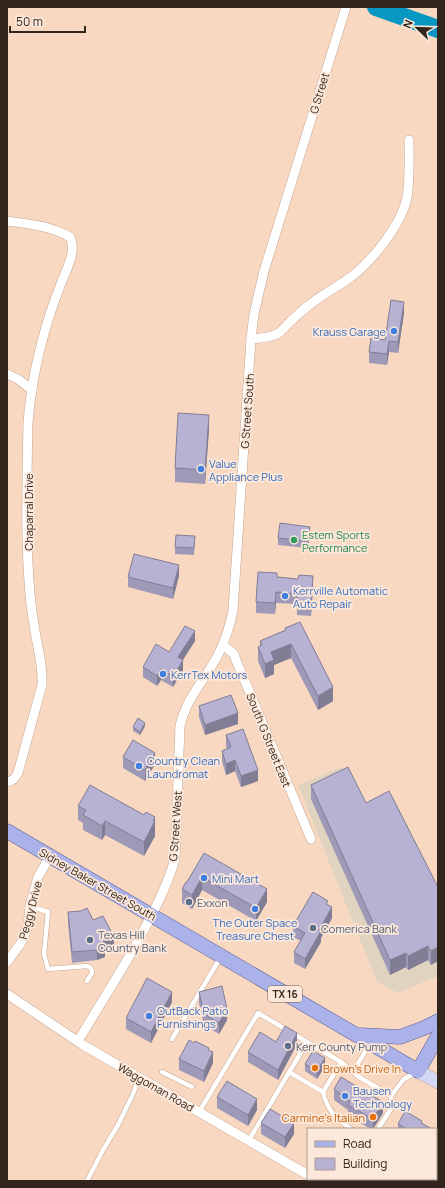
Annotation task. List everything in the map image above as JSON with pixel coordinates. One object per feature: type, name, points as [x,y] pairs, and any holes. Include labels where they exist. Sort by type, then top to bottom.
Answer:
[{"type":"main road","name":"Sidney Baker Street South","points":[[7,831],[355,1035],[372,1040]]},
{"type":"main road","points":[[372,1040],[400,1037],[438,1021]]},
{"type":"main road","points":[[418,1071],[438,1036]]},
{"type":"main road","points":[[372,1040],[418,1071],[438,1082]]},
{"type":"street","name":"G Street","points":[[292,180],[346,7]]},
{"type":"street","points":[[251,339],[266,338],[279,333],[309,305],[361,269],[378,249],[395,226],[406,198],[408,186],[409,140]]},
{"type":"street","name":"G Street South","points":[[223,645],[233,610],[251,339],[254,314],[260,287],[292,180]]},
{"type":"street","name":"Chaparral Drive","points":[[7,221],[53,229],[70,237],[72,252],[45,332],[32,390],[28,422],[28,569],[35,632],[41,654],[43,671],[42,685],[18,773],[11,782],[7,782]]},
{"type":"street","points":[[7,374],[18,379],[32,390]]},
{"type":"street","name":"South G Street East","points":[[223,645],[234,654],[311,839]]},
{"type":"street","name":"G Street West","points":[[78,1041],[130,955],[152,915],[169,878],[175,859],[180,726],[189,700],[223,645]]},
{"type":"street","name":"Peggy Drive","points":[[7,962],[21,943],[28,926],[30,906],[38,877],[50,856]]},
{"type":"street","name":"Waggoman Road","points":[[7,994],[78,1041],[307,1174]]},
{"type":"lane","points":[[30,906],[48,912],[44,954],[48,969],[87,966],[91,968],[92,973],[87,981]]},
{"type":"lane","points":[[172,1039],[221,957]]},
{"type":"lane","points":[[199,1112],[258,1013],[341,1062],[359,1077],[391,1096]]},
{"type":"lane","points":[[353,1072],[372,1040]]},
{"type":"lane","points":[[248,1140],[307,1042]]},
{"type":"lane","points":[[341,1062],[323,1092],[325,1102],[335,1117],[350,1128]]},
{"type":"lane","points":[[379,1128],[392,1107],[391,1096],[403,1080],[418,1071]]},
{"type":"lane","points":[[162,1072],[192,1088]]},
{"type":"lane","points":[[289,1072],[323,1092]]},
{"type":"lane","points":[[87,1181],[118,1125],[140,1077]]},
{"type":"shaded area","points":[[342,767],[364,810],[393,796],[438,889],[438,976],[398,993],[377,982],[298,785]]},
{"type":"building","points":[[391,300],[404,302],[398,342],[389,341],[387,354],[369,352],[371,338],[385,340]]},
{"type":"building","points":[[178,413],[209,415],[205,470],[175,468]]},
{"type":"building","points":[[280,523],[310,527],[308,541],[278,538]]},
{"type":"building","points":[[176,535],[195,536],[194,548],[175,547]]},
{"type":"building","points":[[134,554],[179,565],[173,588],[128,577]]},
{"type":"building","points":[[258,572],[277,573],[277,577],[298,579],[299,575],[313,576],[311,606],[297,604],[298,594],[276,592],[275,603],[256,602]]},
{"type":"building","points":[[300,622],[333,687],[318,696],[291,644],[271,652],[274,660],[265,664],[258,647],[262,645],[260,641],[286,630],[285,628]]},
{"type":"building","points":[[185,626],[195,631],[178,657],[183,660],[173,677],[161,669],[157,676],[143,667],[156,644],[169,652]]},
{"type":"building","points":[[231,695],[238,713],[205,725],[199,706]]},
{"type":"building","points":[[138,718],[145,723],[140,732],[133,727]]},
{"type":"building","points":[[243,729],[258,770],[241,776],[235,760],[226,764],[222,751],[231,747],[226,735]]},
{"type":"building","points":[[133,740],[155,753],[145,770],[123,757]]},
{"type":"building","points":[[348,767],[366,803],[389,791],[438,887],[438,947],[431,951],[428,946],[408,956],[406,953],[390,960],[311,785]]},
{"type":"building","points":[[90,785],[144,815],[146,812],[155,817],[153,821],[155,821],[144,842],[105,821],[102,826],[83,815],[86,810],[78,806]]},
{"type":"building","points":[[204,853],[267,889],[256,908],[202,877],[192,895],[182,889]]},
{"type":"building","name":"Comerica Bank","points":[[313,892],[328,901],[326,904],[332,907],[319,930],[321,931],[305,959],[294,952],[305,933],[293,926]]},
{"type":"building","name":"Texas Hill Country Bank","points":[[87,908],[93,920],[103,916],[114,937],[103,942],[105,946],[97,950],[72,952],[68,912],[81,911]]},
{"type":"building","name":"OutBack Patio Furnishings","points":[[147,978],[172,992],[151,1032],[126,1018]]},
{"type":"building","points":[[222,986],[227,1009],[219,1023],[204,1014],[199,992]]},
{"type":"building","points":[[285,1026],[297,1033],[278,1070],[248,1052],[260,1032],[276,1042]]},
{"type":"building","points":[[189,1040],[194,1043],[195,1041],[209,1048],[208,1050],[213,1052],[204,1071],[179,1059]]},
{"type":"building","points":[[313,1051],[325,1058],[317,1071],[305,1064]]},
{"type":"building","points":[[341,1077],[383,1102],[373,1119],[348,1105],[350,1101],[334,1089]]},
{"type":"building","points":[[227,1081],[257,1099],[248,1115],[217,1097]]},
{"type":"building","points":[[270,1109],[294,1123],[285,1137],[261,1123]]},
{"type":"building","points":[[405,1111],[422,1121],[421,1123],[430,1128],[405,1128],[398,1124]]},
{"type":"waterway","points":[[376,7],[438,29]]},
{"type":"place","name":"Krauss Garage","points":[[394,331]]},
{"type":"place","name":"Value Appliance Plus","points":[[201,469]]},
{"type":"place","name":"Estem Sports Performance","points":[[294,540]]},
{"type":"place","name":"Kerrville Automatic Auto Repair","points":[[285,596]]},
{"type":"place","name":"KerrTex Motors","points":[[163,674]]},
{"type":"place","name":"Country Clean Laundromat","points":[[139,766]]},
{"type":"place","name":"Mini Mart","points":[[204,878]]},
{"type":"place","name":"Exxon","points":[[189,902]]},
{"type":"place","name":"The Outer Space Treasure Chest","points":[[255,909]]},
{"type":"place","name":"Comerica Bank","points":[[313,928]]},
{"type":"place","name":"Texas Hill Country Bank","points":[[90,940]]},
{"type":"place","name":"OutBack Patio Furnishings","points":[[149,1016]]},
{"type":"place","name":"Kerr County Pump","points":[[288,1046]]},
{"type":"place","name":"Brown's Drive In","points":[[315,1068]]},
{"type":"place","name":"Bausen Technology","points":[[345,1096]]},
{"type":"place","name":"Carmine's Italian","points":[[373,1117]]}]
